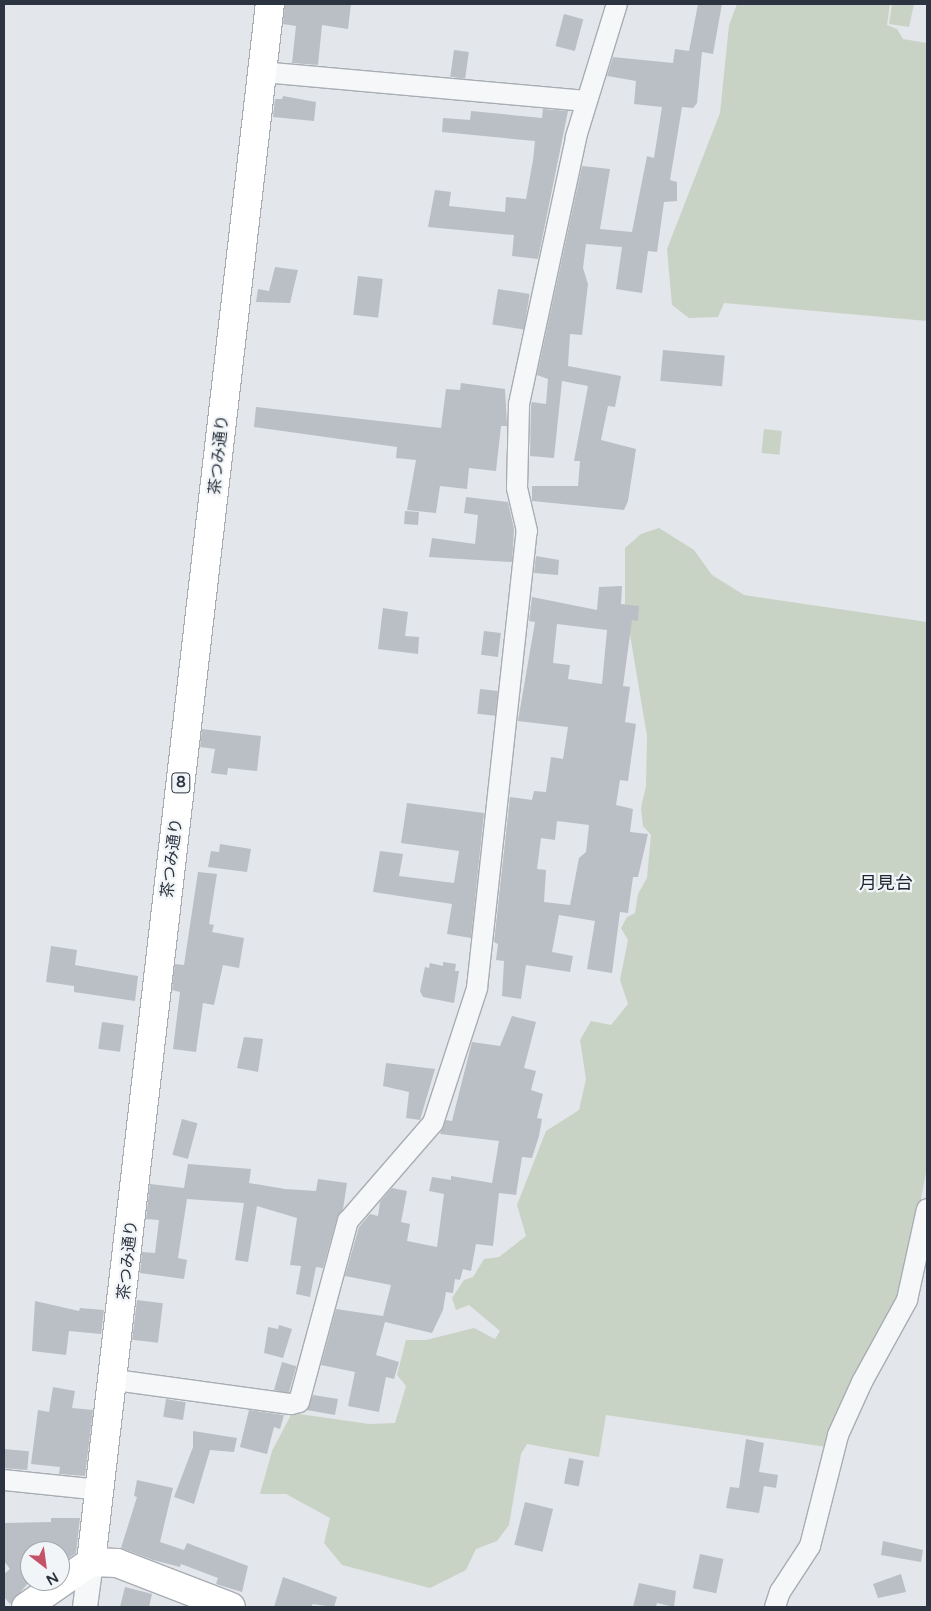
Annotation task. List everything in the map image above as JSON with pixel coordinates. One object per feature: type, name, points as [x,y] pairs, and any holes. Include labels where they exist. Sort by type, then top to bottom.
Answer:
[{"type":"main road","name":"茶つみ通り","points":[[91,1562],[115,1380],[270,4]]},
{"type":"main road","points":[[26,1607],[91,1562],[117,1563],[231,1607]]},
{"type":"street","points":[[115,1380],[291,1404],[299,1402],[348,1221],[376,1185],[422,1140],[432,1123],[477,988],[527,531],[517,488],[519,404],[585,101],[617,4]]},
{"type":"street","points":[[262,72],[585,101]]},
{"type":"street","points":[[775,1607],[780,1592],[810,1546],[838,1435],[862,1382],[907,1300],[927,1209]]},
{"type":"street","points":[[4,1480],[101,1490]]},
{"type":"street","points":[[85,1607],[91,1562]]},
{"type":"green space","points":[[737,4],[890,4],[887,25],[897,29],[903,39],[927,43],[927,321],[724,303],[718,317],[689,318],[672,305],[667,249],[720,113],[729,25]]},
{"type":"green space","points":[[892,4],[914,4],[909,27],[889,24]]},
{"type":"green space","points":[[764,429],[782,431],[779,455],[761,453]]},
{"type":"green space","points":[[659,528],[694,550],[712,575],[744,595],[927,622],[927,1167],[903,1296],[856,1371],[827,1447],[606,1415],[599,1457],[527,1444],[521,1454],[509,1525],[497,1541],[476,1549],[466,1570],[430,1588],[342,1565],[324,1543],[330,1518],[286,1494],[260,1494],[272,1451],[292,1413],[369,1424],[395,1423],[406,1386],[397,1375],[406,1340],[426,1340],[474,1328],[495,1339],[500,1331],[469,1305],[456,1310],[452,1298],[464,1280],[473,1277],[484,1259],[499,1257],[526,1236],[517,1205],[546,1131],[579,1110],[586,1079],[580,1040],[591,1021],[611,1025],[628,1004],[620,980],[628,940],[621,928],[627,917],[635,913],[638,894],[647,878],[651,835],[643,826],[641,808],[646,786],[647,736],[625,605],[625,548],[641,534]]},
{"type":"building","points":[[285,4],[351,4],[348,29],[322,25],[318,65],[292,63],[296,26],[283,24]]},
{"type":"building","points":[[698,4],[722,4],[713,54],[702,52],[697,103],[693,108],[682,107],[670,180],[677,182],[677,201],[664,202],[657,252],[648,251],[642,293],[616,289],[622,247],[586,244],[583,268],[588,284],[582,335],[570,334],[568,366],[621,376],[615,407],[608,406],[601,440],[636,449],[628,501],[624,510],[532,501],[532,486],[578,486],[580,461],[574,461],[588,386],[562,381],[554,458],[530,456],[531,405],[532,402],[546,404],[548,379],[537,375],[582,166],[610,169],[600,229],[632,232],[647,156],[654,158],[662,107],[634,104],[636,81],[607,76],[613,57],[673,63],[675,49],[689,51]]},
{"type":"building","points":[[564,14],[583,19],[575,51],[555,46]]},
{"type":"building","points":[[454,50],[469,52],[465,79],[450,77]]},
{"type":"building","points":[[283,96],[316,102],[314,121],[273,117],[275,99],[282,99]]},
{"type":"building","points":[[543,109],[568,111],[538,259],[512,256],[514,235],[428,227],[435,190],[451,192],[449,206],[505,212],[506,197],[526,199],[533,160],[535,141],[442,132],[443,118],[470,120],[471,111],[542,118]]},
{"type":"building","points":[[275,267],[298,270],[290,303],[256,302],[258,289],[269,291]]},
{"type":"building","points":[[358,276],[383,279],[378,318],[353,315]]},
{"type":"building","points":[[498,289],[530,294],[524,330],[492,325]]},
{"type":"building","points":[[663,350],[725,355],[722,386],[660,381]]},
{"type":"building","points":[[461,383],[505,389],[507,426],[501,426],[496,471],[469,468],[467,489],[440,486],[436,513],[407,510],[416,460],[396,458],[397,447],[254,427],[256,407],[441,428],[446,389],[460,390]]},
{"type":"building","points":[[466,497],[508,502],[514,529],[512,562],[429,557],[432,538],[475,544],[478,515],[464,513]]},
{"type":"building","points":[[405,511],[419,512],[418,525],[404,524]]},
{"type":"building","points":[[536,556],[559,560],[558,575],[534,573]]},
{"type":"building","points":[[622,586],[621,604],[639,606],[638,621],[632,620],[623,686],[630,687],[625,722],[636,724],[628,781],[620,780],[616,805],[633,809],[630,832],[648,834],[638,877],[633,877],[628,913],[620,912],[612,973],[587,969],[595,921],[559,915],[552,952],[573,956],[570,972],[526,965],[521,999],[502,996],[504,961],[496,960],[498,944],[494,942],[510,797],[532,800],[534,791],[546,792],[551,757],[563,759],[568,727],[518,721],[535,622],[529,621],[532,597],[597,610],[599,587]],"holes":[[[557,624],[607,630],[602,684],[568,679],[570,665],[553,663]],[[557,821],[589,825],[586,852],[579,858],[570,905],[544,902],[546,870],[537,869],[541,838],[555,840]]]},
{"type":"building","points":[[383,608],[408,612],[405,636],[419,637],[418,654],[378,649]]},
{"type":"building","points":[[484,631],[501,633],[498,657],[481,655]]},
{"type":"building","points":[[480,689],[498,691],[495,716],[477,714]]},
{"type":"building","points":[[202,729],[261,736],[257,771],[228,768],[227,775],[211,773],[215,749],[200,747]]},
{"type":"building","points":[[407,803],[484,813],[471,938],[447,934],[452,904],[373,892],[380,851],[403,854],[399,876],[454,883],[459,851],[401,843]]},
{"type":"building","points":[[220,844],[251,849],[247,872],[208,867],[211,851],[219,852]]},
{"type":"building","points":[[198,872],[217,874],[209,924],[214,925],[212,932],[244,938],[239,968],[223,965],[214,1005],[203,1003],[196,1052],[173,1049],[180,992],[172,990],[175,964],[184,965]]},
{"type":"building","points":[[51,946],[77,950],[75,965],[138,976],[135,1001],[74,992],[74,986],[46,982]]},
{"type":"building","points":[[443,962],[456,964],[455,971],[459,971],[454,1003],[423,997],[420,991],[425,967],[429,968],[430,963],[443,966]]},
{"type":"building","points":[[512,1016],[536,1022],[524,1068],[536,1071],[531,1090],[543,1094],[537,1118],[542,1119],[532,1158],[522,1157],[516,1195],[499,1193],[493,1246],[476,1244],[471,1271],[463,1269],[460,1280],[455,1279],[453,1293],[446,1292],[443,1310],[432,1333],[385,1322],[376,1355],[399,1362],[394,1379],[386,1377],[379,1412],[348,1406],[355,1372],[321,1365],[336,1309],[383,1316],[391,1285],[345,1276],[359,1227],[370,1214],[378,1216],[380,1202],[392,1188],[407,1191],[401,1222],[410,1224],[407,1241],[437,1247],[444,1194],[429,1191],[432,1177],[451,1180],[451,1176],[492,1183],[499,1141],[440,1134],[446,1120],[452,1121],[472,1042],[500,1046]]},
{"type":"building","points":[[102,1022],[124,1025],[120,1052],[98,1049]]},
{"type":"building","points":[[244,1037],[263,1039],[258,1072],[237,1068]]},
{"type":"building","points":[[386,1063],[435,1069],[420,1120],[406,1118],[409,1092],[383,1086]]},
{"type":"building","points":[[182,1119],[197,1123],[188,1159],[172,1155]]},
{"type":"building","points":[[188,1164],[251,1169],[249,1183],[285,1189],[316,1191],[318,1179],[347,1183],[343,1209],[337,1218],[323,1268],[316,1267],[310,1297],[296,1294],[301,1266],[290,1265],[297,1218],[257,1206],[248,1262],[235,1260],[244,1203],[187,1199],[178,1258],[187,1260],[184,1279],[140,1273],[142,1252],[155,1253],[159,1220],[146,1219],[150,1184],[184,1188]]},
{"type":"building","points":[[137,1300],[163,1303],[158,1343],[132,1340]]},
{"type":"building","points":[[35,1301],[79,1311],[80,1308],[104,1310],[101,1334],[69,1331],[66,1355],[32,1351]]},
{"type":"building","points":[[279,1325],[292,1329],[283,1358],[264,1353],[268,1327],[278,1329]]},
{"type":"building","points":[[282,1362],[296,1366],[288,1394],[274,1390]]},
{"type":"building","points":[[53,1387],[75,1391],[72,1408],[93,1410],[85,1476],[59,1474],[60,1467],[31,1464],[38,1410],[49,1412]]},
{"type":"building","points":[[313,1395],[338,1399],[335,1415],[307,1410]]},
{"type":"building","points":[[166,1399],[186,1402],[183,1420],[163,1417]]},
{"type":"building","points":[[249,1410],[284,1415],[280,1429],[274,1427],[267,1454],[240,1447]]},
{"type":"building","points":[[193,1431],[237,1438],[234,1452],[210,1450],[194,1504],[174,1497],[193,1447]]},
{"type":"building","points":[[746,1439],[764,1443],[759,1472],[778,1475],[776,1488],[764,1486],[759,1513],[726,1508],[730,1487],[739,1488]]},
{"type":"building","points":[[4,1449],[29,1451],[27,1470],[4,1468]]},
{"type":"building","points":[[569,1458],[584,1461],[579,1486],[564,1484]]},
{"type":"building","points":[[137,1480],[173,1488],[160,1542],[184,1550],[187,1543],[248,1566],[242,1592],[216,1584],[218,1578],[181,1564],[180,1567],[153,1560],[121,1548],[137,1497],[134,1496]]},
{"type":"building","points":[[525,1502],[553,1509],[542,1552],[514,1545]]},
{"type":"building","points":[[51,1518],[80,1518],[76,1553],[70,1557],[70,1541],[20,1541],[21,1591],[10,1604],[4,1597],[4,1574],[10,1569],[4,1561],[4,1523],[51,1522]]},
{"type":"building","points":[[883,1541],[923,1550],[921,1562],[881,1555]]},
{"type":"building","points":[[700,1554],[723,1559],[716,1593],[693,1588]]},
{"type":"building","points":[[901,1574],[906,1592],[878,1598],[873,1584]]},
{"type":"building","points":[[283,1577],[337,1597],[334,1607],[313,1604],[311,1607],[274,1607]]},
{"type":"building","points":[[639,1583],[676,1591],[674,1607],[657,1603],[656,1607],[633,1607]]},
{"type":"building","points":[[125,1587],[152,1594],[149,1607],[120,1607]]},
{"type":"district","name":"月見台","points":[[886,883]]}]
